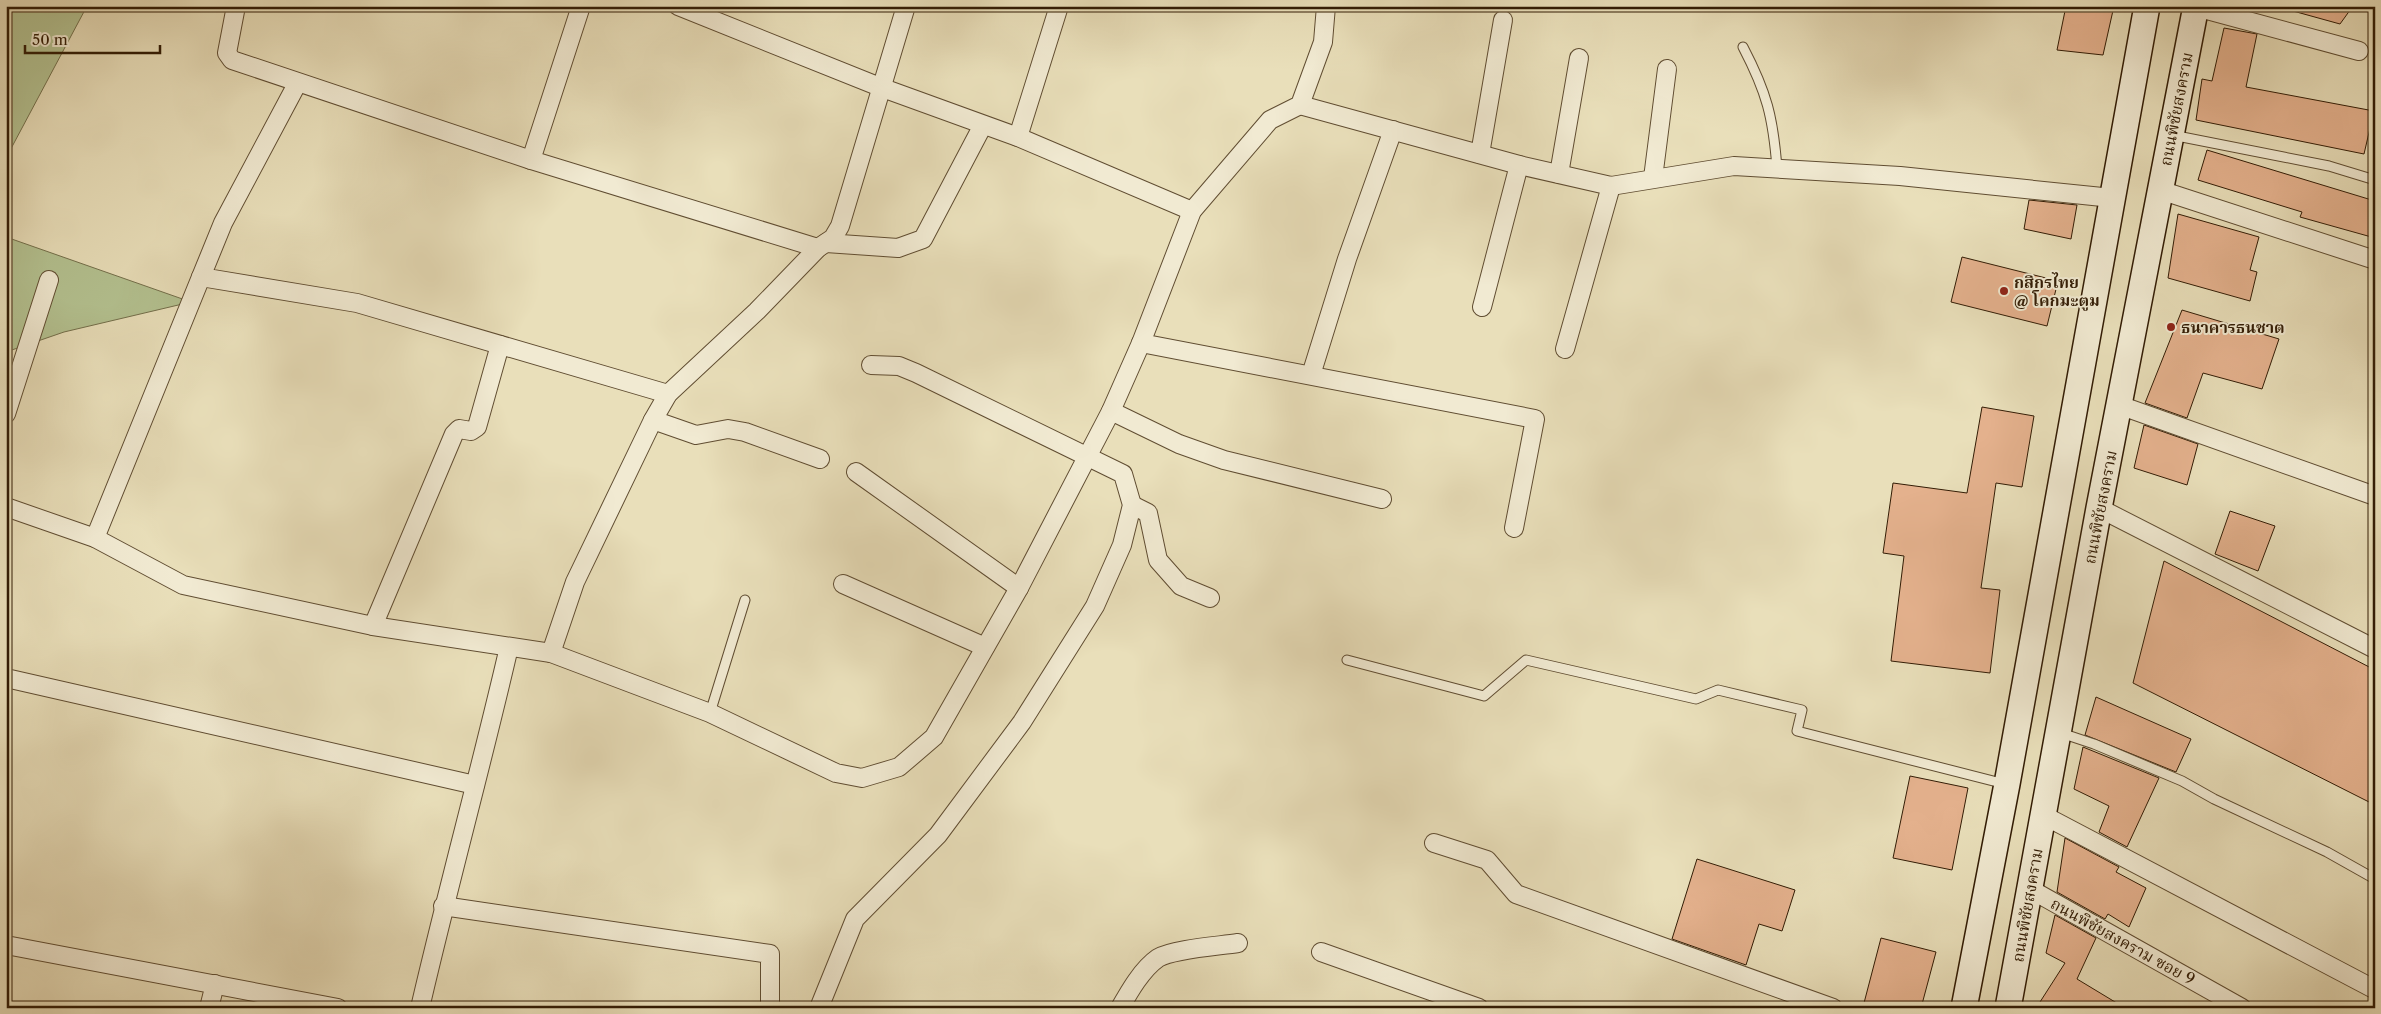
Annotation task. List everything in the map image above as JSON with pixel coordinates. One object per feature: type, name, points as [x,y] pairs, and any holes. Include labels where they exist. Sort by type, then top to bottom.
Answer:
[{"type":"main road","points":[[1964,1008],[2007,784],[2147,6]]},
{"type":"main road","name":"ถนนพิชัยสงคราม","points":[[2013,1005],[2030,889],[2099,508],[2196,7]]},
{"type":"street","points":[[236,6],[227,53],[232,60],[297,84],[346,98],[530,160],[822,245],[898,248],[923,239],[983,125]]},
{"type":"street","points":[[530,160],[581,6]]},
{"type":"street","points":[[678,6],[880,87],[1018,137],[1192,211]]},
{"type":"street","points":[[551,653],[575,582],[653,420],[668,394],[757,311],[822,245],[833,238],[840,226],[880,87],[906,6]]},
{"type":"street","points":[[1018,137],[1059,6]]},
{"type":"street","points":[[6,507],[95,538],[183,585],[373,626],[551,653],[710,714],[836,773],[862,778],[899,767],[934,737],[1020,588],[1111,411],[1141,342],[1192,211],[1270,120],[1300,104],[1323,42],[1326,6]]},
{"type":"street","points":[[2196,7],[2359,50]]},
{"type":"street","points":[[1480,154],[1503,20]]},
{"type":"street","points":[[1559,174],[1579,58]]},
{"type":"street","points":[[1653,178],[1667,69]]},
{"type":"street","points":[[95,538],[223,223],[297,84]]},
{"type":"street","points":[[1300,104],[1480,154],[1611,186],[1734,166],[1900,176],[2112,198]]},
{"type":"street","points":[[1311,375],[1347,259],[1393,130]]},
{"type":"street","points":[[1482,307],[1519,164]]},
{"type":"street","points":[[1565,350],[1611,186]]},
{"type":"street","points":[[2160,190],[2375,260]]},
{"type":"street","points":[[201,276],[357,303],[668,394]]},
{"type":"street","points":[[6,414],[49,280]]},
{"type":"street","points":[[1141,342],[1535,419],[1514,528]]},
{"type":"street","points":[[373,626],[454,434],[459,429],[471,431],[477,427],[500,345]]},
{"type":"street","points":[[819,1008],[855,919],[938,835],[1022,722],[1095,606],[1122,546],[1132,505],[1123,474],[916,372],[899,366],[871,365]]},
{"type":"street","points":[[2119,405],[2375,496]]},
{"type":"street","points":[[1111,411],[1179,444],[1224,460],[1382,499]]},
{"type":"street","points":[[653,420],[696,435],[728,429],[745,432],[820,459]]},
{"type":"street","points":[[856,472],[1020,588]]},
{"type":"street","points":[[1132,505],[1148,513],[1158,560],[1181,586],[1210,598]]},
{"type":"street","points":[[2099,508],[2375,649]]},
{"type":"street","points":[[843,584],[985,648]]},
{"type":"street","points":[[420,1008],[444,906],[475,786],[482,766],[509,647]]},
{"type":"street","points":[[6,678],[475,786]]},
{"type":"street","points":[[2043,815],[2372,988]]},
{"type":"street","points":[[1434,843],[1487,860],[1516,894],[1833,1008]]},
{"type":"street","name":"ถนนพิชัยสงคราม ซอย 9","points":[[2030,889],[2242,1008]]},
{"type":"street","points":[[444,906],[770,954],[770,1008]]},
{"type":"street","points":[[1120,1008],[1140,978],[1158,958],[1173,953],[1238,943]]},
{"type":"street","points":[[6,945],[338,1008]]},
{"type":"street","points":[[1321,952],[1478,1008]]},
{"type":"street","points":[[209,1008],[215,984]]},
{"type":"lane","points":[[1743,47],[1762,86],[1771,113],[1774,126],[1777,168]]},
{"type":"lane","points":[[2171,135],[2329,166],[2375,180]]},
{"type":"lane","points":[[710,714],[745,600]]},
{"type":"lane","points":[[1346,660],[1484,696],[1526,660],[1696,699],[1718,690],[1802,710],[1797,731],[2007,784]]},
{"type":"lane","points":[[2058,732],[2094,744],[2182,781],[2214,799],[2327,852],[2375,879]]},
{"type":"green space","points":[[6,6],[87,6],[6,158]]},
{"type":"green space","points":[[6,237],[191,302],[64,332],[6,352]]},
{"type":"building","points":[[2066,6],[2114,6],[2103,55],[2057,50]]},
{"type":"building","points":[[2293,6],[2353,6],[2340,24],[2293,11]]},
{"type":"building","points":[[2224,28],[2257,34],[2246,87],[2374,111],[2364,154],[2196,120],[2202,79],[2212,81]]},
{"type":"building","points":[[2207,150],[2375,201],[2375,238],[2300,217],[2302,212],[2198,180]]},
{"type":"building","points":[[2029,200],[2077,205],[2071,239],[2024,229]]},
{"type":"building","points":[[2178,214],[2259,237],[2250,270],[2257,272],[2250,301],[2168,278]]},
{"type":"building","name":"กสิกรไทย @ โคกมะตูม","points":[[1962,257],[2058,281],[2047,326],[1951,302]]},
{"type":"building","points":[[2182,310],[2279,339],[2262,389],[2203,373],[2187,418],[2145,403]]},
{"type":"building","points":[[1982,407],[2034,416],[2022,487],[1996,483],[1981,588],[2000,590],[1990,673],[1891,661],[1904,556],[1883,553],[1893,483],[1967,493]]},
{"type":"building","points":[[2144,425],[2198,444],[2187,485],[2134,468]]},
{"type":"building","points":[[2230,511],[2275,526],[2258,571],[2215,554]]},
{"type":"building","points":[[2164,561],[2375,670],[2375,805],[2133,683]]},
{"type":"building","points":[[2096,697],[2191,739],[2176,772],[2085,735]]},
{"type":"building","points":[[2083,747],[2159,778],[2127,847],[2099,832],[2109,806],[2074,789]]},
{"type":"building","points":[[1910,776],[1968,788],[1952,870],[1893,858]]},
{"type":"building","points":[[2065,838],[2119,867],[2116,872],[2146,888],[2129,927],[2108,914],[2105,919],[2057,892]]},
{"type":"building","points":[[1697,859],[1795,890],[1782,931],[1759,924],[1746,965],[1672,939]]},
{"type":"building","points":[[2055,915],[2096,938],[2077,979],[2125,1008],[2048,1008],[2040,1002],[2065,963],[2046,953]]},
{"type":"building","points":[[1881,938],[1936,952],[1921,1008],[1883,1008],[1864,1003]]},
{"type":"place","name":"กสิกรไทย @ โคกมะตูม","points":[[2004,291]]},
{"type":"place","name":"ธนาคารธนชาต","points":[[2171,327]]}]
